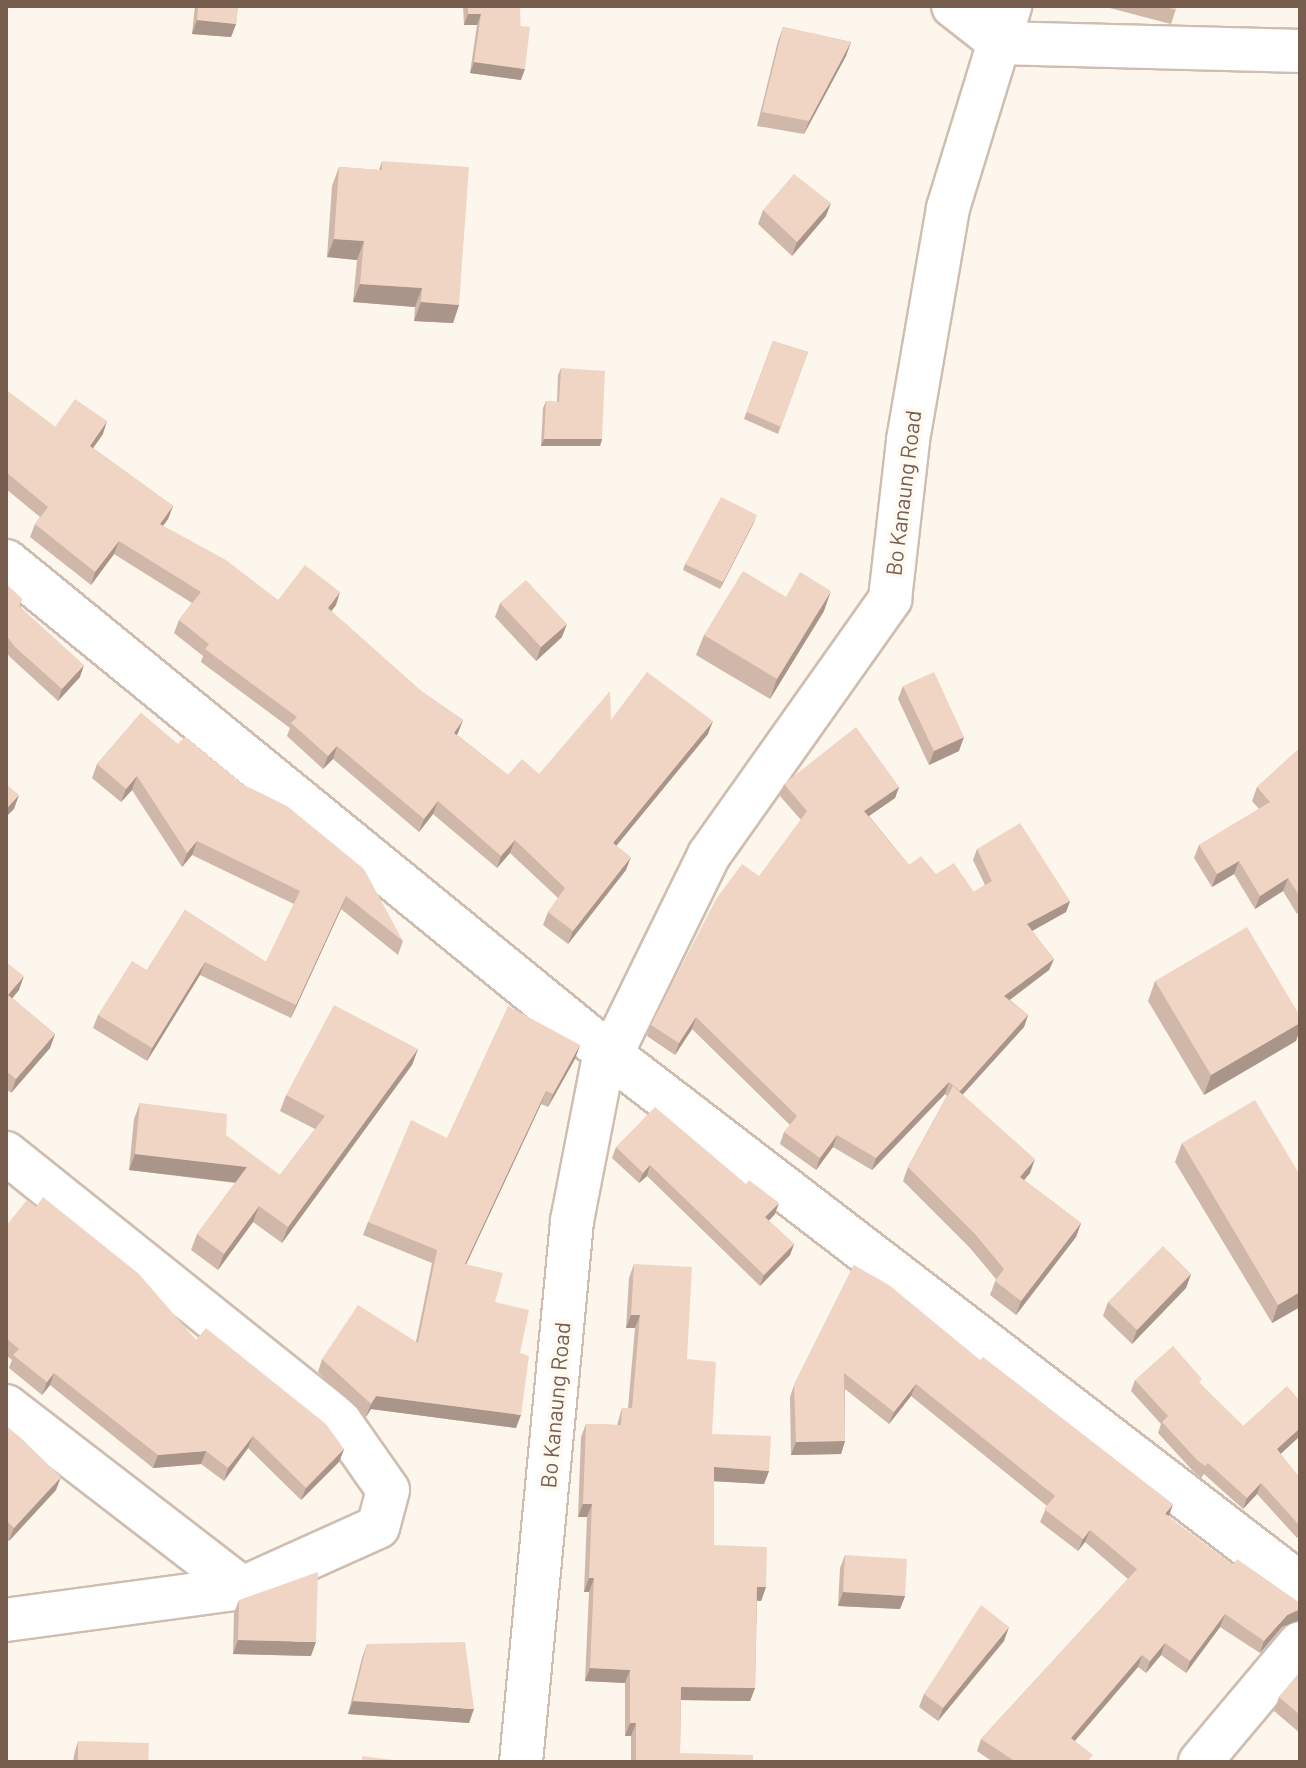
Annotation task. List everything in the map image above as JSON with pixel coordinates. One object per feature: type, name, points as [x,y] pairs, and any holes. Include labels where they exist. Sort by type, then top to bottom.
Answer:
[{"type":"street","points":[[953,6],[1005,24],[1300,51]]},
{"type":"street","name":"Bo Kanaung Road","points":[[521,1762],[572,1221],[608,1053],[709,855],[890,599],[908,440],[948,208],[1005,24]]},
{"type":"street","points":[[6,562],[608,1053],[1300,1585]]},
{"type":"street","points":[[6,1153],[339,1420],[388,1490],[378,1527],[242,1588],[6,1620]]},
{"type":"street","points":[[6,1406],[242,1588]]},
{"type":"street","points":[[1200,1762],[1300,1643]]},
{"type":"building","points":[[198,6],[238,6],[236,24],[197,20]]},
{"type":"building","points":[[468,6],[520,6],[520,26],[530,27],[525,69],[474,62],[481,14],[468,14]]},
{"type":"building","points":[[783,27],[851,42],[809,121],[762,112]]},
{"type":"building","points":[[382,161],[469,167],[459,305],[421,302],[422,288],[360,284],[364,241],[334,239],[339,167],[382,170]]},
{"type":"building","points":[[794,174],[831,203],[797,242],[763,210]]},
{"type":"building","points":[[773,341],[808,352],[781,427],[747,412]]},
{"type":"building","points":[[561,368],[605,371],[602,439],[544,439],[546,401],[559,402]]},
{"type":"building","points":[[6,390],[55,427],[75,399],[107,421],[90,446],[173,506],[160,524],[226,560],[278,600],[305,565],[340,592],[328,608],[421,691],[463,720],[454,733],[508,775],[522,759],[539,774],[610,691],[611,720],[647,672],[713,721],[613,843],[631,857],[573,931],[548,912],[565,888],[515,840],[501,856],[438,801],[424,819],[337,746],[328,756],[291,723],[297,717],[205,649],[209,644],[179,620],[201,592],[119,541],[95,572],[35,524],[48,507],[6,472]]},
{"type":"building","points":[[721,497],[757,515],[723,582],[685,564]]},
{"type":"building","points":[[743,571],[786,597],[800,572],[831,591],[777,679],[704,635]]},
{"type":"building","points":[[526,580],[567,624],[541,647],[500,603]]},
{"type":"building","points":[[6,584],[22,599],[19,606],[84,665],[62,689],[6,635]]},
{"type":"building","points":[[934,672],[964,737],[934,751],[903,686]]},
{"type":"building","points":[[141,713],[178,744],[185,737],[244,785],[287,806],[364,869],[403,941],[346,896],[296,1005],[205,962],[152,1048],[98,1015],[132,961],[147,970],[185,910],[266,962],[300,891],[197,841],[187,853],[137,776],[126,789],[97,764]]},
{"type":"building","points":[[856,727],[899,787],[864,811],[909,865],[921,856],[936,874],[954,863],[974,892],[992,881],[977,849],[1020,823],[1070,901],[1027,924],[1054,959],[1004,996],[1028,1015],[960,1091],[949,1082],[876,1158],[837,1135],[820,1158],[784,1132],[797,1116],[696,1017],[679,1043],[651,1025],[716,899],[742,864],[759,876],[807,811],[784,784]]},
{"type":"building","points":[[1300,748],[1300,897],[1288,878],[1260,896],[1239,861],[1217,874],[1199,845],[1270,802],[1257,787]]},
{"type":"building","points":[[6,784],[19,795],[6,809]]},
{"type":"building","points":[[1247,927],[1300,1016],[1300,1023],[1211,1075],[1155,981]]},
{"type":"building","points":[[6,962],[24,976],[8,995],[55,1034],[16,1079],[6,1071]]},
{"type":"building","points":[[334,1005],[418,1049],[288,1227],[259,1206],[224,1254],[197,1234],[247,1167],[135,1154],[140,1103],[227,1114],[226,1135],[280,1175],[325,1116],[286,1095]]},
{"type":"building","points":[[508,1006],[580,1045],[553,1094],[546,1091],[465,1264],[503,1273],[495,1302],[529,1310],[520,1353],[529,1356],[521,1415],[376,1396],[371,1404],[322,1359],[358,1305],[418,1343],[437,1250],[368,1222],[411,1120],[447,1138]]},
{"type":"building","points":[[953,1086],[1035,1159],[1020,1177],[1081,1223],[1021,1301],[995,1281],[1004,1269],[975,1234],[908,1167]]},
{"type":"building","points":[[1255,1100],[1300,1175],[1300,1292],[1278,1305],[1182,1143]]},
{"type":"building","points":[[655,1107],[746,1184],[749,1180],[779,1203],[765,1217],[794,1244],[764,1275],[650,1165],[643,1173],[616,1147]]},
{"type":"building","points":[[43,1197],[139,1274],[196,1340],[206,1328],[326,1424],[344,1449],[306,1488],[253,1436],[228,1468],[206,1451],[158,1455],[54,1373],[47,1382],[13,1355],[19,1349],[6,1338],[6,1226],[27,1200],[36,1207]]},
{"type":"building","points":[[1163,1246],[1191,1274],[1137,1330],[1108,1302]]},
{"type":"building","points":[[634,1264],[692,1267],[687,1359],[716,1362],[712,1434],[771,1436],[769,1471],[714,1467],[714,1545],[767,1547],[766,1587],[757,1587],[755,1688],[681,1687],[680,1753],[753,1755],[753,1762],[636,1762],[636,1723],[630,1723],[630,1670],[590,1668],[594,1578],[589,1578],[592,1504],[583,1504],[586,1424],[621,1425],[622,1408],[632,1408],[640,1315],[631,1315]]},
{"type":"building","points":[[854,1265],[889,1285],[980,1360],[983,1357],[1173,1504],[1165,1514],[1233,1565],[1237,1559],[1300,1603],[1300,1609],[1287,1615],[1264,1641],[1225,1614],[1190,1661],[1165,1643],[1150,1661],[1142,1655],[1071,1738],[1093,1755],[1087,1762],[1016,1762],[981,1739],[1137,1569],[1090,1530],[1083,1539],[1044,1509],[1055,1496],[916,1384],[894,1412],[844,1373],[845,1441],[796,1442],[794,1385]]},
{"type":"building","points":[[1173,1346],[1202,1379],[1199,1382],[1243,1426],[1287,1386],[1300,1401],[1300,1428],[1277,1449],[1300,1478],[1300,1526],[1261,1483],[1247,1498],[1208,1463],[1205,1466],[1197,1460],[1162,1422],[1168,1416],[1135,1380]]},
{"type":"building","points":[[6,1426],[61,1477],[14,1528],[6,1520]]},
{"type":"building","points":[[845,1555],[907,1559],[905,1596],[843,1592]]},
{"type":"building","points":[[318,1572],[316,1642],[238,1640],[239,1600]]},
{"type":"building","points":[[981,1605],[1009,1627],[943,1708],[924,1694]]},
{"type":"building","points":[[465,1642],[474,1709],[353,1701],[367,1644]]},
{"type":"building","points":[[1300,1672],[1300,1715],[1279,1697]]},
{"type":"building","points":[[78,1741],[149,1743],[148,1762],[78,1762]]},
{"type":"building","points":[[362,1756],[410,1762],[362,1762]]}]
